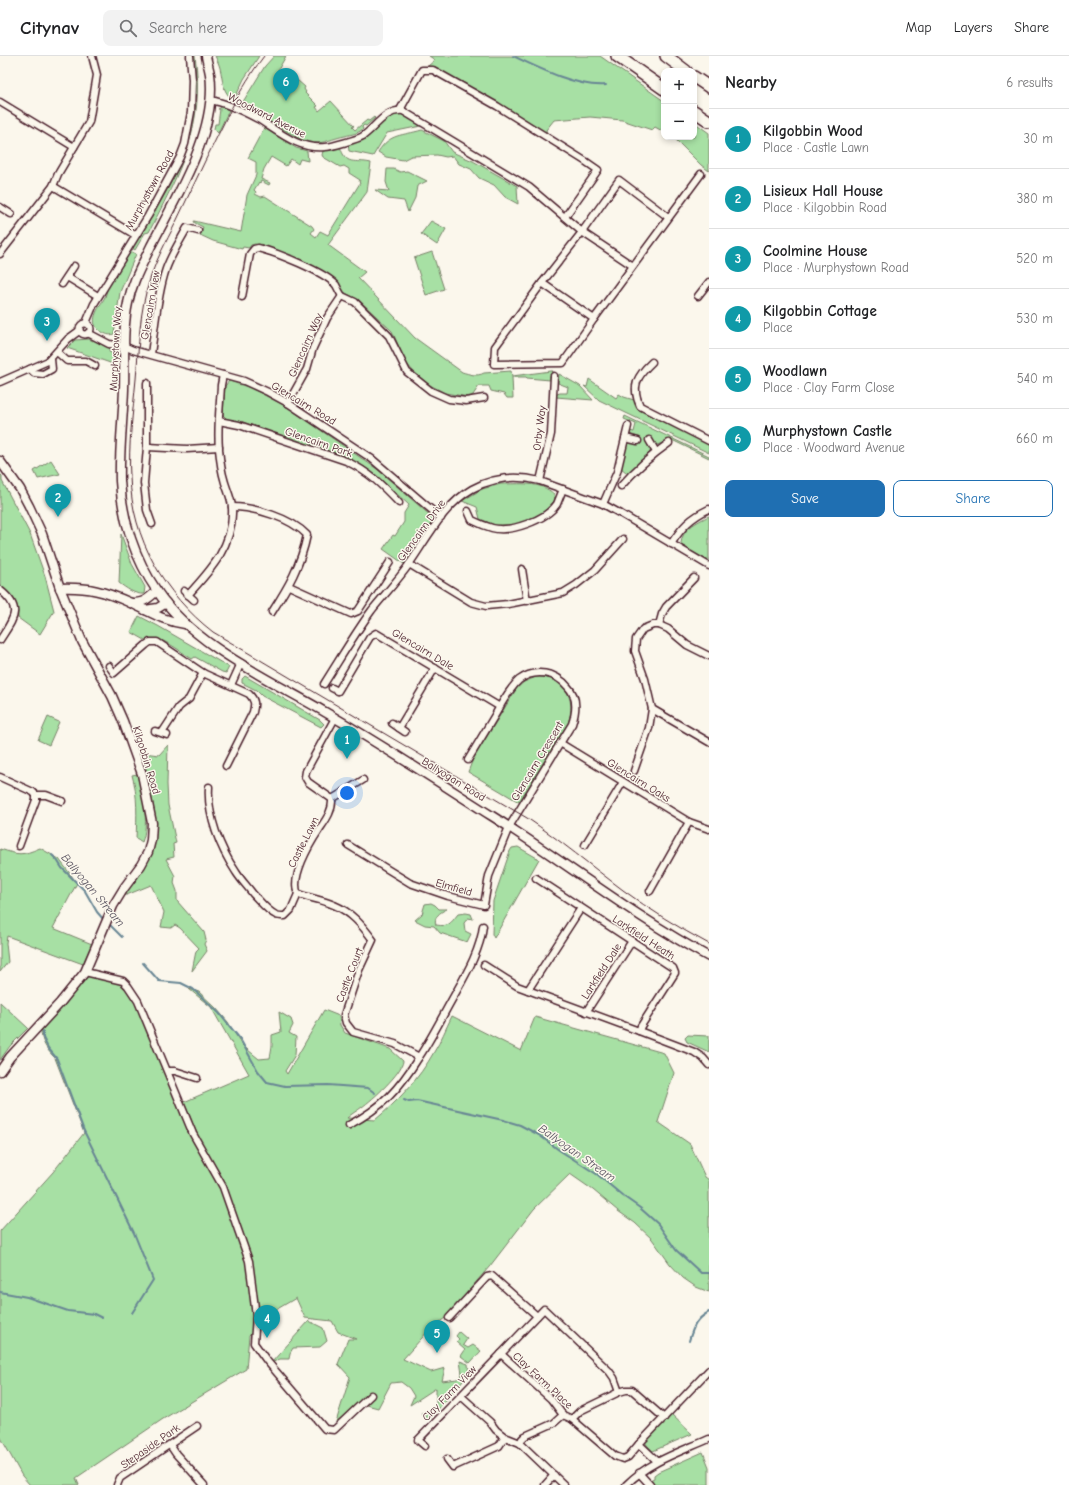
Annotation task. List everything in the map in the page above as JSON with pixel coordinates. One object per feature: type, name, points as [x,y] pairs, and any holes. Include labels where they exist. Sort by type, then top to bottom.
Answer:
[{"type":"highway","points":[[617,56],[661,87]]},
{"type":"highway","points":[[666,56],[682,68]]},
{"type":"highway","points":[[697,78],[709,87]]},
{"type":"highway","points":[[697,113],[709,121]]},
{"type":"street","points":[[0,254],[53,186],[89,122],[97,75],[92,56]]},
{"type":"street","name":"Murphystown Road","points":[[86,324],[98,296],[148,216],[168,181],[185,144],[191,106],[192,80],[190,56]]},
{"type":"street","name":"Murphystown Way","points":[[166,603],[157,591],[138,557],[127,524],[121,492],[120,457],[126,311],[132,286],[189,172],[205,132],[210,100],[210,74],[206,56]]},
{"type":"street","points":[[565,217],[598,170],[497,106],[433,70],[422,70],[400,110],[406,112],[529,187],[582,232],[633,266]]},
{"type":"street","name":"Woodward Avenue","points":[[210,100],[233,107],[258,119],[295,142],[313,148],[329,147],[364,136],[387,114],[400,110]]},
{"type":"street","points":[[0,102],[74,147]]},
{"type":"street","points":[[668,217],[619,180],[582,232],[495,347],[494,364],[563,363],[668,217],[701,174]]},
{"type":"street","points":[[53,186],[135,235]]},
{"type":"street","points":[[0,207],[11,214]]},
{"type":"street","name":"Glencairn View","points":[[151,354],[157,312],[166,269],[187,228],[198,231]]},
{"type":"street","points":[[242,297],[245,278],[252,251],[254,249],[258,248],[294,261],[333,282],[342,296],[355,302],[389,336],[407,372],[431,391],[449,399],[466,401],[484,398]]},
{"type":"street","points":[[62,284],[74,266]]},
{"type":"street","points":[[67,277],[98,296]]},
{"type":"street","points":[[698,296],[709,282]]},
{"type":"street","points":[[542,283],[594,319]]},
{"type":"street","name":"Glencairn Way","points":[[288,403],[307,369],[313,348],[326,318],[342,296]]},
{"type":"street","points":[[0,382],[51,359],[67,340],[79,331],[81,325],[86,324],[90,327],[88,333],[82,334],[79,331]]},
{"type":"street","name":"Glencairn Road","points":[[88,333],[109,344],[124,346],[133,350],[223,375],[256,387],[288,403],[372,459],[441,518]]},
{"type":"street","points":[[57,352],[67,361],[86,361],[95,366]]},
{"type":"street","points":[[652,362],[643,370],[637,380],[635,395],[640,406],[709,441]]},
{"type":"street","points":[[194,600],[186,593],[207,575],[222,554],[230,533],[232,507],[223,477],[219,447],[221,385],[223,375]]},
{"type":"street","name":"Orby Way","points":[[540,481],[550,434],[554,376]]},
{"type":"street","points":[[147,383],[147,447],[144,483],[147,510],[152,524]]},
{"type":"street","name":"Glencairn Park","points":[[219,421],[239,425],[346,461],[359,467],[370,475],[399,503]]},
{"type":"street","points":[[603,504],[617,472],[628,426]]},
{"type":"street","points":[[625,438],[638,441]]},
{"type":"street","points":[[649,440],[656,452]]},
{"type":"street","points":[[621,486],[656,452],[669,443]]},
{"type":"street","points":[[147,447],[187,449],[219,447]]},
{"type":"street","name":"Kilgobbin Road","points":[[0,461],[20,489],[29,506],[42,534],[60,588],[82,641],[112,696],[123,721],[142,774],[152,823],[151,840],[148,852],[141,865],[124,888],[111,911],[85,972],[60,1003],[14,1052],[0,1072]]},
{"type":"street","points":[[617,472],[627,479]]},
{"type":"street","name":"Glencairn Drive","points":[[324,684],[371,611],[409,564],[441,518],[455,502],[472,489],[491,480],[518,477],[540,481],[603,504],[709,566]]},
{"type":"street","points":[[468,511],[472,520],[493,529],[515,528],[528,524],[543,516],[556,504],[563,489]]},
{"type":"street","points":[[232,507],[246,507],[268,514],[300,528],[307,535],[304,549],[289,586],[272,612]]},
{"type":"street","points":[[672,544],[679,530],[709,509]]},
{"type":"street","points":[[409,564],[471,602],[486,606],[527,601],[563,593],[595,570],[623,539]]},
{"type":"street","points":[[289,586],[351,614],[358,611],[390,562]]},
{"type":"street","points":[[522,569],[527,601]]},
{"type":"street","points":[[659,625],[666,607],[694,578]]},
{"type":"street","name":"Ballyogan Road","points":[[60,588],[79,587],[104,592],[171,622],[185,624]]},
{"type":"street","points":[[0,590],[12,601],[15,615],[0,640]]},
{"type":"street","points":[[130,603],[140,603],[157,591]]},
{"type":"street","points":[[145,610],[158,608],[166,603]]},
{"type":"street","name":"Ballyogan Road","points":[[166,603],[185,624],[204,640],[335,718],[495,818],[670,936],[709,957]]},
{"type":"street","points":[[634,771],[649,728],[652,709],[645,680],[635,651],[636,639],[643,629],[653,625],[659,625],[668,629],[687,645],[709,656]]},
{"type":"street","name":"Glencairn Dale","points":[[335,690],[370,637],[374,634],[379,634],[500,707]]},
{"type":"street","points":[[109,666],[114,673],[150,642],[157,642],[203,673],[249,694],[254,699],[255,705],[253,712],[226,766]]},
{"type":"street","points":[[230,685],[241,663]]},
{"type":"street","points":[[399,728],[435,668]]},
{"type":"street","points":[[155,731],[164,734],[179,707],[189,699],[203,673]]},
{"type":"street","name":"Glencairn Crescent","points":[[468,760],[500,707],[517,683],[529,675],[544,673],[561,680],[570,688],[576,706],[572,724],[509,827]]},
{"type":"street","points":[[652,709],[709,742]]},
{"type":"street","points":[[335,718],[306,772],[305,777],[308,782],[332,799],[340,796],[363,780]]},
{"type":"street","points":[[392,723],[405,732]]},
{"type":"street","name":"Glencairn Oaks","points":[[560,743],[689,822],[709,829]]},
{"type":"street","points":[[0,777],[33,792],[36,795],[46,794],[62,801]]},
{"type":"street","points":[[585,845],[623,782]]},
{"type":"street","points":[[209,787],[208,797],[217,835],[225,855],[236,873],[256,897],[276,915],[285,916],[291,910],[298,894]]},
{"type":"street","points":[[19,846],[36,800],[36,795]]},
{"type":"street","name":"Castle Lawn","points":[[298,894],[295,881],[298,871],[314,838],[330,812],[332,799]]},
{"type":"street","points":[[650,892],[689,822]]},
{"type":"street","name":"Elmfield","points":[[348,845],[410,883],[448,896],[484,905],[490,872],[509,827]]},
{"type":"street","name":"Larkfield Heath","points":[[536,878],[673,968],[675,972],[639,1031]]},
{"type":"street","name":"Castle Court","points":[[298,894],[334,905],[348,912],[362,924],[373,940],[359,970],[344,1015],[349,1028],[353,1032],[394,1044],[419,1057]]},
{"type":"street","points":[[484,905],[484,913]]},
{"type":"street","points":[[528,990],[581,908]]},
{"type":"street","points":[[349,1125],[366,1116],[383,1103],[406,1077],[428,1043],[463,981],[479,946],[483,926]]},
{"type":"street","name":"Larkfield Dale","points":[[586,1012],[632,941]]},
{"type":"street","points":[[484,965],[511,983],[694,1052],[703,1058],[709,1065]]},
{"type":"street","points":[[85,972],[123,981],[138,1001],[193,1134],[223,1187],[249,1261],[256,1316],[254,1343],[267,1361],[325,1429],[334,1430],[371,1395]]},
{"type":"street","points":[[168,1071],[175,1071],[197,1078]]},
{"type":"street","points":[[449,1318],[487,1278],[492,1276],[537,1316],[544,1309],[606,1368],[614,1378],[619,1392]]},
{"type":"street","name":"Clay Farm Place","points":[[537,1316],[501,1354],[551,1399],[563,1415],[572,1419],[619,1458],[624,1459],[628,1456],[709,1370]]},
{"type":"street","name":"Clay Farm View","points":[[425,1446],[418,1440],[501,1354]]},
{"type":"street","points":[[572,1419],[580,1410],[626,1390],[632,1390],[664,1418]]},
{"type":"street","points":[[461,1396],[506,1437],[520,1444],[564,1485]]},
{"type":"street","points":[[520,1444],[525,1436],[554,1422],[563,1415]]},
{"type":"street","name":"Stepaside Park","points":[[117,1485],[120,1478],[197,1426]]},
{"type":"street","points":[[447,1459],[455,1469],[498,1446],[506,1437]]},
{"type":"street","points":[[626,1485],[639,1473],[657,1461],[709,1439]]},
{"type":"street","points":[[639,1444],[657,1461]]},
{"type":"street","points":[[170,1445],[176,1454],[204,1485]]},
{"type":"street","points":[[639,1473],[650,1485]]},
{"type":"street","points":[[545,1485],[554,1475]]},
{"type":"green space","points":[[193,56],[195,56],[197,105],[187,148],[180,169],[149,232],[145,233],[135,250],[132,248],[172,181],[190,134],[195,109],[196,83]]},
{"type":"green space","points":[[215,56],[259,56],[244,79],[234,100],[225,90],[220,66]]},
{"type":"green space","points":[[274,56],[286,56],[278,70],[297,80],[305,87],[305,93],[318,106],[316,107],[319,111],[331,101],[354,126],[352,127],[355,130],[367,120],[369,121],[374,117],[375,118],[366,126],[364,125],[362,127],[363,129],[357,133],[317,143],[298,138],[241,105],[265,66]]},
{"type":"green space","points":[[429,56],[600,56],[661,99],[661,130],[655,127],[652,130],[622,120],[590,117],[554,120],[546,130],[547,133],[583,157],[437,72],[436,68],[428,66],[435,60]]},
{"type":"green space","points":[[222,107],[229,110],[218,133],[214,129],[215,124],[218,124],[220,109],[218,109]]},
{"type":"green space","points":[[395,114],[404,114],[421,126],[387,133],[373,156],[349,151],[348,144],[365,138],[385,119]]},
{"type":"green space","points":[[697,124],[709,133],[709,171],[676,140],[697,140]]},
{"type":"green space","points":[[264,128],[296,148],[307,151],[308,161],[300,159],[298,164],[291,159],[286,166],[271,157],[264,169],[261,179],[270,183],[269,185],[261,181],[260,183],[259,182],[254,190],[256,192],[255,194],[261,197],[265,196],[312,226],[314,229],[311,233],[316,237],[320,231],[328,235],[360,183],[360,180],[349,173],[349,169],[344,166],[340,167],[323,157],[323,151],[340,146],[342,153],[348,160],[371,163],[367,192],[328,245],[365,272],[358,278],[415,338],[462,372],[476,375],[511,371],[512,376],[553,371],[550,374],[550,380],[512,377],[513,398],[507,398],[504,394],[491,391],[489,386],[479,386],[473,395],[469,397],[445,393],[428,384],[413,371],[406,363],[392,331],[360,301],[344,292],[335,280],[298,259],[267,247],[255,244],[251,245],[249,248],[243,247],[242,249],[213,241],[200,235],[203,227],[194,221],[241,232],[247,195],[256,175],[256,162],[248,158]]},
{"type":"green space","points":[[422,130],[444,141],[452,152],[473,161],[517,186],[518,204],[505,197],[494,185],[479,178],[471,169],[459,164],[453,156],[411,156],[403,160],[386,157],[378,152],[387,141],[392,138]]},
{"type":"green space","points":[[387,169],[394,169],[400,172],[407,171],[427,181],[417,186],[415,198],[408,212],[404,201],[388,199],[375,190],[389,191],[386,182]]},
{"type":"green space","points":[[431,221],[446,229],[437,245],[421,234]]},
{"type":"green space","points":[[130,251],[136,254],[120,292],[114,334],[111,335],[102,332],[97,328],[94,320],[95,315],[105,297],[110,282]]},
{"type":"green space","points":[[432,252],[444,289],[426,295],[414,258]]},
{"type":"green space","points":[[89,339],[110,347],[109,352],[115,355],[116,365],[67,348],[75,340]]},
{"type":"green space","points":[[559,374],[580,386],[593,400],[556,397],[557,394],[567,393],[568,387],[558,383]]},
{"type":"green space","points":[[589,379],[616,398],[619,394],[634,400],[643,412],[709,444],[709,453],[599,400],[584,386],[587,387]]},
{"type":"green space","points":[[229,381],[251,388],[287,407],[377,469],[431,516],[433,521],[432,525],[404,564],[383,549],[393,535],[395,536],[404,522],[404,513],[409,505],[375,474],[360,464],[243,422],[227,419],[223,415],[225,386]]},
{"type":"green space","points":[[625,416],[709,456],[709,458],[674,441],[668,441],[657,445],[651,438],[647,441],[651,448],[650,452],[631,471],[627,473],[620,467],[626,445],[630,442],[639,444],[640,438],[630,434],[629,431],[634,432],[636,424],[624,419]]},
{"type":"green space","points":[[51,460],[60,474],[38,479],[34,471]]},
{"type":"green space","points":[[0,474],[2,476],[2,481],[30,534],[45,576],[54,611],[40,634],[18,618],[17,607],[14,599],[0,586]]},
{"type":"green space","points":[[501,484],[536,485],[554,494],[555,500],[540,515],[521,525],[495,525],[480,519],[477,507],[462,501],[482,489]]},
{"type":"green space","points":[[709,516],[709,561],[681,545],[682,539],[687,530]]},
{"type":"green space","points":[[121,534],[132,564],[145,587],[144,594],[134,592],[119,583]]},
{"type":"green space","points":[[139,616],[229,667],[226,673],[195,657],[192,659],[170,644],[157,639],[145,640],[131,632]]},
{"type":"green space","points":[[245,676],[320,720],[324,724],[321,727],[262,696],[256,690],[242,683],[242,679]]},
{"type":"green space","points":[[536,677],[546,677],[561,684],[569,697],[571,705],[570,714],[568,723],[519,802],[468,772],[473,759],[517,688],[524,682]]},
{"type":"green space","points":[[48,717],[59,722],[49,745],[38,740]]},
{"type":"green space","points":[[168,745],[168,805],[176,843],[173,844],[174,857],[166,859],[175,876],[174,883],[177,891],[177,901],[204,932],[206,940],[204,944],[207,951],[192,971],[196,951],[199,948],[180,928],[175,925],[171,928],[161,927],[164,912],[151,885],[124,896],[153,851],[156,834],[153,804],[147,778],[144,753],[159,755]]},
{"type":"green space","points":[[137,774],[143,799],[145,817],[142,842],[136,838],[136,798],[132,775]]},
{"type":"green space","points":[[518,847],[539,859],[494,938],[492,934],[493,901],[510,851],[512,848]]},
{"type":"green space","points":[[40,848],[59,859],[77,883],[53,928],[92,944],[83,964],[7,936],[6,943],[8,962],[0,972],[0,849],[20,854]]},
{"type":"green space","points":[[431,903],[439,909],[447,909],[436,917],[436,925],[444,926],[449,924],[458,914],[471,914],[473,919],[468,918],[464,923],[465,931],[471,934],[467,942],[440,933],[434,926],[425,925],[415,920],[422,914],[425,904]]},
{"type":"green space","points":[[89,975],[123,983],[134,1000],[194,1139],[209,1170],[214,1167],[198,1136],[184,1102],[249,1074],[211,1007],[189,989],[199,992],[216,1008],[228,1022],[242,1045],[259,1059],[270,1058],[272,1035],[281,1032],[279,1012],[291,1019],[293,1025],[289,1033],[296,1037],[295,1055],[285,1071],[287,1074],[324,1010],[339,1016],[340,1025],[345,1033],[390,1049],[403,1061],[398,1072],[367,1104],[347,1118],[375,1120],[392,1105],[408,1089],[422,1071],[439,1043],[452,1016],[521,1051],[535,1017],[664,1053],[674,1073],[658,1122],[690,1144],[705,1177],[709,1180],[709,1292],[696,1287],[683,1278],[670,1264],[652,1239],[635,1223],[570,1174],[534,1209],[490,1266],[445,1318],[430,1329],[403,1359],[431,1372],[445,1368],[442,1381],[457,1379],[462,1374],[460,1361],[468,1364],[469,1373],[429,1420],[421,1413],[431,1413],[436,1403],[436,1388],[410,1405],[414,1396],[409,1388],[401,1382],[391,1383],[378,1408],[359,1403],[336,1422],[350,1377],[338,1364],[348,1339],[356,1339],[338,1332],[332,1321],[305,1318],[296,1298],[267,1315],[249,1336],[246,1369],[163,1419],[76,1478],[79,1485],[30,1485],[22,1476],[0,1436],[0,1231],[53,1172],[84,1133],[55,1058],[43,1042],[41,1030]]},
{"type":"green space","points":[[0,1002],[28,1028],[10,1046],[0,1060]]},
{"type":"green space","points":[[688,1035],[709,1036],[709,1052],[687,1042],[685,1038]]},
{"type":"green space","points":[[309,1321],[323,1328],[327,1341],[320,1347],[293,1348],[289,1359],[280,1359],[271,1363]]},
{"type":"green space","points":[[459,1332],[467,1339],[463,1345],[468,1348],[473,1345],[481,1351],[470,1363],[461,1356],[465,1350],[456,1342],[459,1339],[456,1336]]},
{"type":"green space","points":[[670,1413],[692,1434],[653,1451],[645,1442]]},
{"type":"green space","points":[[703,1452],[709,1467],[709,1485],[655,1485],[650,1480],[654,1478],[654,1475],[658,1472]]},
{"type":"waterway","points":[[513,56],[546,71],[571,80],[595,85],[606,85]]},
{"type":"waterway","name":"Ballyogan Stream","points":[[52,855],[62,868],[85,891],[97,912],[104,920]]},
{"type":"waterway","name":"Ballyogan Stream","points":[[108,923],[122,937]]},
{"type":"waterway","name":"Ballyogan Stream","points":[[143,963],[159,981],[181,983],[193,989],[219,1013],[240,1039],[258,1071],[267,1082],[285,1086],[328,1085],[368,1088],[375,1093]]},
{"type":"waterway","points":[[43,1031],[43,1038],[48,1048],[57,1059],[84,1131],[134,1233],[153,1280],[132,1313]]},
{"type":"waterway","name":"Ballyogan Stream","points":[[404,1100],[409,1102],[417,1101],[503,1120],[520,1125],[539,1135],[598,1175],[640,1208],[658,1224],[676,1250],[701,1273],[709,1273]]},
{"type":"waterway","points":[[0,1292],[27,1297],[68,1311],[94,1314],[102,1318]]},
{"type":"waterway","points":[[689,1341],[696,1324],[709,1312]]},
{"type":"tram line","points":[[264,56],[239,94],[225,121],[161,251],[146,291],[140,329],[131,428],[130,477],[132,500],[137,522],[144,543],[154,564],[166,583],[180,600],[195,617],[213,632],[527,818],[644,905],[709,944]]},
{"type":"place","name":"Murphystown Castle","points":[[286,101]]},
{"type":"place","name":"Coolmine House","points":[[47,341]]},
{"type":"place","name":"Lisieux Hall House","points":[[58,517]]},
{"type":"place","name":"Kilgobbin Wood","points":[[347,759]]},
{"type":"place","name":"Kilgobbin Cottage","points":[[267,1338]]},
{"type":"place","name":"Woodlawn","points":[[437,1353]]}]
